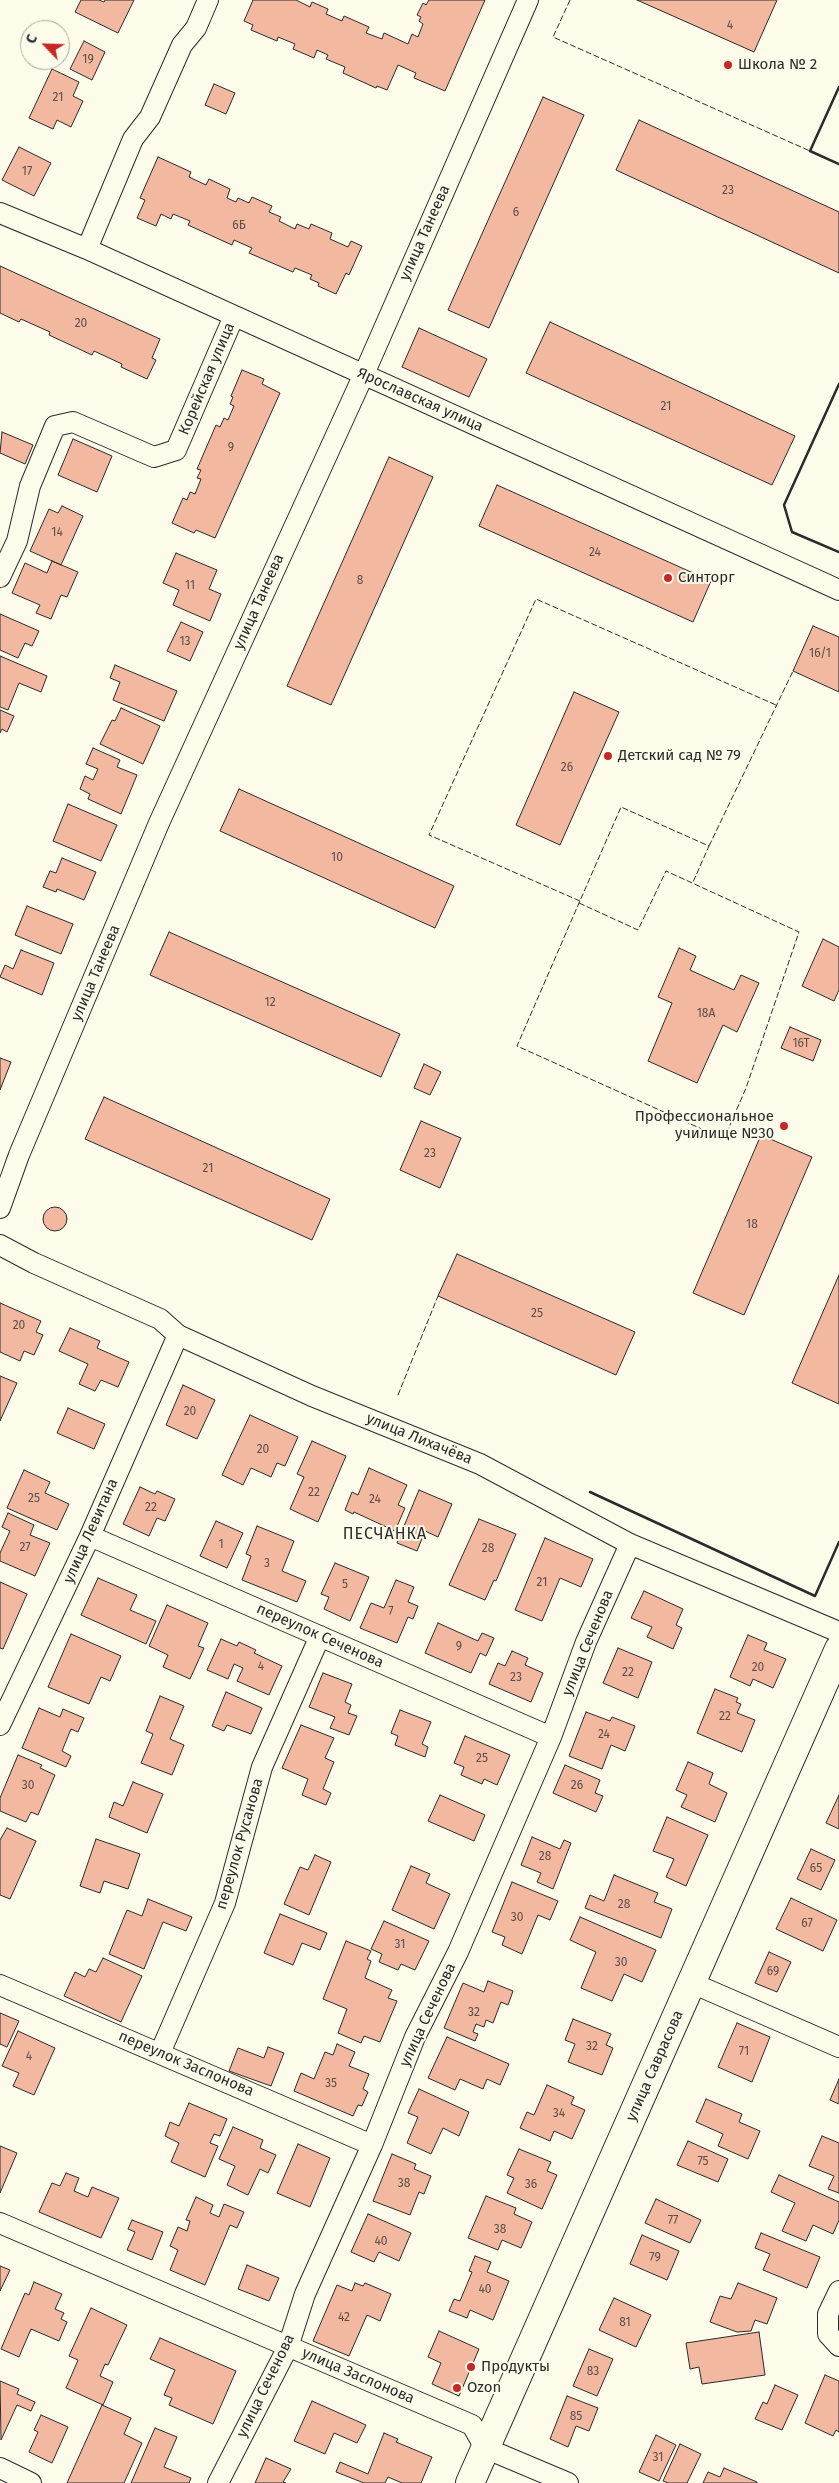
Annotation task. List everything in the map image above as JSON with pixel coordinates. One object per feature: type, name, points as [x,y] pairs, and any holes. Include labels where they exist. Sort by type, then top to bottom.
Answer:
[{"type":"street","points":[[87,249],[133,139],[150,117],[182,44],[196,28],[208,0]]},
{"type":"street","name":"улица Танеева","points":[[0,1208],[19,1155],[162,816],[364,374],[528,0]]},
{"type":"street","name":"Ярославская улица","points":[[0,212],[87,249],[839,590]]},
{"type":"street","name":"Корейская улица","points":[[0,577],[17,541],[30,486],[55,426],[74,422],[154,457],[176,450],[234,316]]},
{"type":"street","name":"улица Лихачёва","points":[[0,1245],[34,1263],[160,1319],[178,1335],[312,1396],[480,1464],[630,1544],[839,1632]]},
{"type":"street","name":"улица Левитана","points":[[0,1725],[90,1536],[178,1335]]},
{"type":"street","name":"переулок Сеченова","points":[[90,1536],[551,1737]]},
{"type":"street","name":"улица Сеченова","points":[[218,2483],[288,2347],[304,2294],[372,2145],[415,2037],[458,1952],[551,1737],[586,1642],[630,1544]]},
{"type":"street","name":"переулок Русанова","points":[[160,2053],[225,1903],[262,1767],[320,1636]]},
{"type":"street","name":"улица Саврасова","points":[[470,2483],[839,1649]]},
{"type":"street","points":[[692,1983],[839,2046]]},
{"type":"street","name":"переулок Заслонова","points":[[0,1985],[372,2145]]},
{"type":"street","name":"улица Заслонова","points":[[0,2223],[472,2425],[485,2448]]},
{"type":"street","points":[[839,2291],[828,2314],[828,2334],[839,2346]]},
{"type":"street","points":[[485,2448],[568,2483]]},
{"type":"street","points":[[0,2468],[31,2483]]},
{"type":"building","points":[[81,0],[99,0],[104,2],[105,0],[134,0],[118,33],[75,12]]},
{"type":"building","points":[[253,0],[296,0],[310,7],[312,2],[328,9],[326,14],[342,21],[344,16],[369,27],[366,33],[382,39],[384,33],[408,44],[412,34],[418,37],[423,24],[419,21],[421,17],[417,15],[423,3],[426,5],[429,0],[485,0],[445,91],[414,78],[416,73],[398,65],[387,90],[377,86],[376,88],[343,73],[345,67],[326,59],[328,55],[317,50],[314,58],[293,49],[295,44],[278,37],[277,41],[251,30],[253,25],[244,21]]},
{"type":"building","points":[[637,0],[777,0],[754,52]]},
{"type":"building","points":[[84,41],[105,52],[92,80],[70,69]]},
{"type":"building","points":[[52,70],[79,82],[73,96],[83,101],[71,127],[57,120],[53,129],[29,118]]},
{"type":"building","points":[[214,84],[235,93],[226,114],[205,105]]},
{"type":"building","points":[[543,97],[584,115],[489,328],[448,310]]},
{"type":"building","points":[[639,120],[839,212],[839,273],[616,170]]},
{"type":"building","points":[[19,147],[51,163],[34,196],[2,180]]},
{"type":"building","points":[[158,157],[191,172],[189,177],[206,185],[209,179],[230,189],[227,198],[236,202],[238,198],[249,203],[252,197],[272,206],[269,212],[281,217],[279,221],[295,229],[297,224],[309,229],[311,224],[332,233],[330,239],[348,247],[351,241],[362,246],[349,275],[346,273],[336,294],[318,286],[319,283],[310,279],[312,275],[295,268],[293,272],[249,253],[252,248],[234,240],[232,245],[188,225],[190,221],[173,214],[171,219],[161,214],[156,226],[137,218],[145,200],[140,198]]},
{"type":"building","points":[[0,266],[160,339],[152,358],[156,360],[147,379],[121,367],[122,364],[94,351],[92,355],[49,335],[50,332],[21,319],[19,322],[0,313]]},
{"type":"building","points":[[550,322],[795,436],[772,485],[526,373]]},
{"type":"building","points":[[419,328],[487,359],[469,397],[402,367]]},
{"type":"building","points":[[242,370],[264,379],[262,384],[280,393],[215,538],[196,530],[194,533],[172,523],[183,498],[187,500],[190,492],[195,494],[201,479],[197,478],[201,470],[197,469],[216,425],[220,427],[224,418],[228,420],[234,406],[230,404],[233,397],[231,396]]},
{"type":"building","points":[[2,432],[33,445],[25,464],[0,453]]},
{"type":"building","points":[[73,439],[112,456],[97,492],[58,475]]},
{"type":"building","points":[[389,457],[433,477],[331,705],[287,686]]},
{"type":"building","points":[[497,485],[711,581],[693,622],[479,526]]},
{"type":"building","points":[[62,506],[83,516],[61,565],[30,551],[49,509],[58,513]]},
{"type":"building","points":[[176,553],[217,570],[209,589],[221,594],[210,621],[173,605],[179,590],[163,583]]},
{"type":"building","points":[[52,561],[78,572],[67,597],[61,595],[51,619],[36,613],[40,605],[12,593],[25,563],[47,573]]},
{"type":"building","points":[[0,614],[39,631],[32,646],[25,643],[18,658],[0,650]]},
{"type":"building","points":[[181,622],[203,632],[190,661],[167,651]]},
{"type":"building","points":[[813,626],[839,637],[839,692],[793,671]]},
{"type":"building","points":[[0,656],[47,676],[41,692],[19,683],[8,710],[0,707]]},
{"type":"building","points":[[115,665],[177,691],[164,721],[113,700],[120,682],[110,678]]},
{"type":"building","points":[[574,692],[619,712],[560,845],[516,825]]},
{"type":"building","points":[[121,708],[160,726],[143,764],[100,744],[112,720],[115,721]]},
{"type":"building","points":[[0,710],[14,716],[7,732],[2,729],[0,733]]},
{"type":"building","points":[[93,748],[120,760],[117,767],[137,775],[121,814],[88,799],[90,794],[80,789],[85,776],[93,780],[98,769],[86,764]]},
{"type":"building","points":[[239,789],[454,886],[435,928],[220,831]]},
{"type":"building","points":[[68,804],[117,825],[101,861],[53,841]]},
{"type":"building","points":[[62,858],[96,872],[84,900],[57,889],[56,892],[43,887],[50,871],[56,873]]},
{"type":"building","points":[[27,906],[73,924],[61,954],[15,935]]},
{"type":"building","points":[[169,932],[400,1034],[381,1077],[150,975]]},
{"type":"building","points":[[823,939],[839,947],[839,990],[834,1001],[802,986]]},
{"type":"building","points":[[679,948],[696,956],[690,970],[734,990],[741,975],[759,983],[737,1032],[723,1025],[697,1083],[648,1061],[672,1003],[658,997]]},
{"type":"building","points":[[21,950],[54,963],[42,995],[0,977],[5,965],[13,969]]},
{"type":"building","points":[[790,1027],[821,1040],[813,1061],[781,1048]]},
{"type":"building","points":[[0,1058],[11,1062],[0,1090]]},
{"type":"building","points":[[424,1064],[441,1072],[430,1095],[414,1088]]},
{"type":"building","points":[[104,1097],[330,1199],[312,1240],[85,1139]]},
{"type":"building","points":[[421,1121],[461,1138],[440,1188],[400,1170]]},
{"type":"building","points":[[761,1135],[812,1157],[744,1315],[693,1293]]},
{"type":"building","points":[[55,1207],[63,1211],[67,1219],[63,1227],[55,1231],[47,1227],[43,1219],[47,1211]]},
{"type":"building","points":[[457,1254],[635,1332],[616,1375],[438,1296]]},
{"type":"building","points":[[839,1275],[839,1404],[792,1383]]},
{"type":"building","points":[[0,1303],[41,1321],[36,1332],[43,1335],[34,1355],[24,1351],[20,1361],[0,1352]]},
{"type":"building","points":[[70,1328],[100,1341],[97,1348],[129,1362],[118,1387],[101,1380],[95,1391],[79,1384],[88,1364],[59,1351]]},
{"type":"building","points":[[0,1376],[17,1383],[0,1421]]},
{"type":"building","points":[[183,1385],[215,1400],[197,1439],[166,1425]]},
{"type":"building","points":[[68,1408],[105,1424],[94,1449],[57,1433]]},
{"type":"building","points":[[250,1415],[298,1437],[285,1466],[277,1463],[271,1477],[251,1468],[243,1485],[222,1475]]},
{"type":"building","points":[[312,1441],[346,1456],[318,1522],[290,1509],[304,1477],[297,1474]]},
{"type":"building","points":[[369,1468],[407,1485],[398,1505],[405,1508],[395,1531],[354,1512],[353,1514],[345,1510],[352,1492],[358,1495]]},
{"type":"building","points":[[24,1470],[50,1482],[45,1493],[69,1504],[57,1530],[7,1508]]},
{"type":"building","points":[[140,1487],[155,1494],[157,1491],[175,1499],[165,1521],[157,1518],[149,1536],[123,1524]]},
{"type":"building","points":[[419,1490],[452,1504],[438,1537],[425,1531],[417,1551],[397,1543]]},
{"type":"building","points":[[8,1513],[34,1525],[30,1535],[50,1543],[35,1576],[0,1561],[0,1553],[10,1531],[2,1527]]},
{"type":"building","points":[[479,1519],[516,1534],[496,1581],[494,1580],[485,1600],[449,1585]]},
{"type":"building","points":[[216,1521],[243,1533],[227,1568],[200,1556]]},
{"type":"building","points":[[257,1526],[294,1541],[282,1571],[306,1581],[297,1602],[242,1580],[251,1556],[246,1554]]},
{"type":"building","points":[[545,1538],[593,1559],[581,1587],[560,1578],[542,1621],[515,1610]]},
{"type":"building","points":[[335,1563],[369,1577],[350,1621],[324,1609],[329,1597],[321,1594]]},
{"type":"building","points":[[98,1578],[137,1595],[130,1610],[156,1621],[146,1644],[81,1615]]},
{"type":"building","points":[[396,1580],[414,1587],[408,1602],[418,1606],[413,1619],[408,1617],[397,1643],[360,1628],[371,1603],[384,1608]]},
{"type":"building","points":[[0,1582],[27,1594],[3,1649],[0,1648]]},
{"type":"building","points":[[644,1591],[683,1609],[676,1625],[682,1628],[673,1649],[647,1637],[652,1627],[631,1618]]},
{"type":"building","points":[[167,1605],[208,1623],[198,1646],[204,1648],[190,1679],[163,1667],[168,1655],[149,1646]]},
{"type":"building","points":[[438,1623],[478,1641],[482,1633],[494,1638],[486,1656],[480,1653],[471,1673],[425,1653]]},
{"type":"building","points":[[71,1634],[121,1656],[110,1681],[101,1677],[89,1704],[48,1687]]},
{"type":"building","points":[[748,1635],[767,1643],[764,1650],[786,1659],[773,1688],[753,1679],[750,1686],[730,1677]]},
{"type":"building","points":[[221,1639],[237,1646],[239,1642],[256,1650],[254,1653],[282,1666],[269,1695],[237,1681],[243,1668],[234,1664],[228,1679],[207,1670]]},
{"type":"building","points":[[618,1648],[652,1662],[638,1698],[603,1683]]},
{"type":"building","points":[[512,1651],[528,1658],[525,1665],[543,1673],[531,1702],[489,1684],[498,1663],[505,1666]]},
{"type":"building","points":[[323,1673],[352,1684],[345,1702],[351,1705],[348,1713],[357,1716],[349,1735],[330,1728],[335,1717],[309,1707]]},
{"type":"building","points":[[715,1689],[738,1698],[736,1702],[741,1704],[737,1713],[755,1720],[742,1752],[697,1733]]},
{"type":"building","points":[[226,1692],[262,1708],[251,1734],[227,1725],[224,1731],[212,1726]]},
{"type":"building","points":[[160,1696],[184,1706],[170,1739],[184,1745],[172,1775],[141,1763],[153,1734],[146,1731]]},
{"type":"building","points":[[39,1708],[60,1717],[63,1709],[84,1718],[78,1732],[71,1729],[62,1751],[71,1756],[66,1767],[22,1748]]},
{"type":"building","points":[[400,1710],[431,1722],[422,1744],[428,1747],[425,1757],[395,1745],[398,1736],[391,1733]]},
{"type":"building","points":[[586,1712],[610,1721],[612,1717],[635,1726],[625,1751],[611,1745],[602,1769],[569,1756]]},
{"type":"building","points":[[301,1725],[334,1738],[325,1758],[334,1762],[323,1789],[331,1793],[326,1805],[302,1795],[308,1779],[282,1768]]},
{"type":"building","points":[[465,1736],[510,1755],[497,1785],[484,1779],[482,1784],[461,1775],[464,1767],[454,1763]]},
{"type":"building","points":[[18,1755],[42,1765],[40,1768],[55,1775],[38,1815],[31,1812],[26,1822],[0,1811],[0,1798]]},
{"type":"building","points":[[688,1762],[713,1773],[709,1784],[727,1793],[715,1822],[681,1807],[687,1795],[676,1790]]},
{"type":"building","points":[[565,1765],[600,1780],[595,1793],[603,1796],[596,1812],[553,1793]]},
{"type":"building","points":[[133,1782],[163,1794],[147,1833],[109,1817],[114,1802],[123,1806]]},
{"type":"building","points":[[440,1795],[485,1815],[474,1841],[428,1821]]},
{"type":"building","points":[[839,1795],[839,1829],[826,1823]]},
{"type":"building","points":[[667,1817],[708,1835],[686,1886],[666,1877],[674,1859],[653,1851]]},
{"type":"building","points":[[7,1828],[36,1841],[10,1899],[0,1895],[0,1840]]},
{"type":"building","points":[[532,1837],[560,1849],[564,1840],[571,1843],[553,1889],[537,1882],[541,1873],[521,1865]]},
{"type":"building","points":[[96,1839],[140,1854],[128,1889],[104,1881],[100,1893],[80,1886]]},
{"type":"building","points":[[811,1849],[835,1860],[821,1890],[797,1879]]},
{"type":"building","points":[[315,1855],[331,1862],[309,1915],[284,1904],[300,1867],[308,1870]]},
{"type":"building","points":[[411,1866],[430,1874],[426,1883],[450,1894],[434,1929],[392,1910]]},
{"type":"building","points":[[614,1875],[658,1893],[654,1902],[672,1909],[661,1938],[585,1908],[590,1895],[604,1901]]},
{"type":"building","points":[[512,1882],[558,1901],[550,1920],[538,1915],[522,1954],[502,1945],[505,1937],[492,1932]]},
{"type":"building","points":[[791,1898],[837,1920],[823,1951],[776,1929]]},
{"type":"building","points":[[148,1899],[192,1917],[186,1931],[163,1922],[144,1969],[109,1954],[127,1910],[142,1916]]},
{"type":"building","points":[[280,1914],[327,1933],[320,1950],[302,1943],[293,1965],[264,1953]]},
{"type":"building","points":[[580,1917],[656,1950],[642,1982],[624,1974],[612,2001],[581,1988],[596,1952],[570,1940]]},
{"type":"building","points":[[384,1921],[429,1941],[415,1970],[401,1964],[398,1970],[379,1962],[382,1954],[371,1949]]},
{"type":"building","points":[[346,1941],[371,1951],[367,1959],[371,1961],[365,1978],[392,1990],[388,1998],[397,2001],[380,2042],[364,2036],[361,2043],[338,2033],[347,2009],[323,1999]]},
{"type":"building","points":[[769,1952],[791,1962],[777,1992],[755,1983]]},
{"type":"building","points":[[103,1958],[142,1976],[121,2022],[64,1996],[75,1972],[85,1977],[89,1969],[96,1972]]},
{"type":"building","points":[[488,1981],[513,1991],[508,2005],[501,2002],[493,2023],[486,2020],[484,2027],[476,2024],[473,2032],[478,2034],[475,2041],[444,2028],[463,1983],[484,1992]]},
{"type":"building","points":[[0,2013],[19,2021],[7,2047],[0,2044]]},
{"type":"building","points":[[573,2019],[611,2034],[606,2045],[613,2048],[602,2075],[568,2062],[575,2044],[565,2040]]},
{"type":"building","points":[[737,2023],[770,2037],[752,2082],[718,2067]]},
{"type":"building","points":[[18,2031],[55,2048],[34,2095],[13,2086],[19,2073],[2,2066]]},
{"type":"building","points":[[447,2037],[509,2064],[500,2085],[487,2079],[483,2089],[460,2079],[455,2090],[428,2078]]},
{"type":"building","points":[[337,2044],[355,2052],[349,2066],[369,2074],[363,2089],[368,2092],[362,2106],[358,2105],[353,2116],[294,2091],[301,2073],[314,2079],[325,2052],[333,2055]]},
{"type":"building","points":[[268,2047],[284,2053],[271,2086],[229,2071],[238,2048],[264,2058]]},
{"type":"building","points":[[839,2079],[839,2104],[830,2100]]},
{"type":"building","points":[[547,2085],[574,2097],[571,2104],[585,2110],[572,2139],[554,2131],[550,2141],[520,2128],[527,2112],[534,2115]]},
{"type":"building","points":[[419,2089],[469,2112],[459,2136],[443,2128],[431,2154],[407,2143],[418,2117],[408,2113]]},
{"type":"building","points":[[706,2099],[742,2114],[739,2122],[760,2131],[748,2159],[718,2146],[723,2134],[696,2122]]},
{"type":"building","points":[[189,2103],[227,2119],[220,2136],[214,2134],[210,2143],[218,2146],[205,2177],[171,2162],[179,2143],[165,2136],[170,2122],[179,2126]]},
{"type":"building","points":[[233,2127],[263,2140],[260,2148],[276,2155],[268,2173],[260,2169],[248,2195],[227,2185],[235,2166],[219,2159]]},
{"type":"building","points":[[822,2136],[839,2143],[839,2193],[828,2189],[834,2176],[809,2166]]},
{"type":"building","points":[[688,2141],[728,2159],[718,2182],[677,2165]]},
{"type":"building","points":[[298,2144],[330,2158],[310,2207],[277,2193]]},
{"type":"building","points":[[0,2146],[17,2153],[0,2193]]},
{"type":"building","points":[[519,2149],[551,2162],[547,2171],[557,2175],[542,2209],[507,2193],[514,2178],[507,2175]]},
{"type":"building","points":[[392,2154],[416,2164],[414,2169],[431,2176],[424,2194],[419,2192],[410,2215],[373,2201]]},
{"type":"building","points":[[66,2173],[79,2178],[74,2191],[88,2197],[92,2187],[119,2198],[101,2238],[39,2212],[52,2183],[60,2186]]},
{"type":"building","points":[[779,2175],[839,2202],[839,2220],[833,2234],[813,2225],[806,2241],[782,2231],[795,2203],[771,2192]]},
{"type":"building","points":[[486,2196],[516,2208],[514,2214],[532,2222],[521,2248],[502,2240],[498,2250],[468,2238]]},
{"type":"building","points":[[196,2197],[213,2205],[210,2213],[219,2217],[224,2204],[244,2212],[237,2228],[230,2225],[205,2285],[170,2270],[178,2250],[170,2246],[178,2227],[187,2231],[190,2221],[186,2220]]},
{"type":"building","points":[[656,2199],[701,2220],[690,2243],[645,2223]]},
{"type":"building","points":[[368,2214],[411,2233],[399,2261],[379,2252],[374,2262],[351,2252]]},
{"type":"building","points":[[132,2220],[163,2232],[152,2260],[127,2250],[135,2232],[128,2229]]},
{"type":"building","points":[[761,2233],[820,2257],[807,2288],[763,2270],[770,2254],[755,2248]]},
{"type":"building","points":[[642,2235],[679,2251],[667,2280],[630,2264]]},
{"type":"building","points":[[475,2256],[491,2262],[487,2272],[509,2281],[493,2320],[470,2310],[467,2318],[449,2311],[454,2299],[460,2301],[472,2272],[469,2271]]},
{"type":"building","points":[[247,2265],[279,2278],[269,2301],[238,2289]]},
{"type":"building","points":[[0,2266],[10,2270],[0,2291]]},
{"type":"building","points":[[34,2282],[62,2294],[55,2309],[64,2313],[61,2319],[67,2322],[59,2341],[31,2329],[19,2357],[1,2349],[25,2293],[29,2295]]},
{"type":"building","points":[[355,2283],[363,2286],[365,2283],[391,2294],[380,2321],[367,2315],[349,2356],[313,2341],[337,2285],[352,2291]]},
{"type":"building","points":[[738,2283],[777,2298],[767,2324],[755,2320],[751,2331],[737,2332],[710,2322],[720,2296],[731,2299]]},
{"type":"building","points":[[614,2298],[651,2315],[636,2347],[599,2330]]},
{"type":"building","points":[[91,2308],[127,2325],[108,2365],[105,2364],[100,2376],[113,2382],[103,2405],[66,2388],[78,2360],[69,2356]]},
{"type":"building","points":[[439,2331],[479,2349],[459,2396],[432,2384],[441,2363],[428,2357]]},
{"type":"building","points":[[759,2332],[765,2375],[702,2384],[699,2367],[690,2369],[686,2343]]},
{"type":"building","points":[[160,2338],[236,2371],[213,2424],[169,2405],[172,2398],[164,2395],[175,2370],[150,2359]]},
{"type":"building","points":[[589,2349],[613,2359],[597,2396],[573,2386]]},
{"type":"building","points":[[825,2375],[839,2381],[839,2432],[836,2430],[833,2436],[805,2423]]},
{"type":"building","points":[[0,2381],[19,2389],[17,2394],[35,2402],[31,2411],[17,2405],[1,2440]]},
{"type":"building","points":[[775,2385],[798,2395],[782,2430],[755,2419],[763,2402],[767,2404]]},
{"type":"building","points":[[567,2396],[598,2408],[589,2431],[576,2426],[568,2447],[550,2439]]},
{"type":"building","points":[[312,2401],[366,2425],[357,2443],[334,2433],[325,2454],[294,2441]]},
{"type":"building","points":[[102,2405],[131,2418],[124,2434],[142,2443],[124,2483],[67,2483]]},
{"type":"building","points":[[41,2415],[68,2427],[52,2463],[29,2452],[38,2432],[34,2430]]},
{"type":"building","points":[[155,2428],[177,2437],[164,2467],[191,2478],[189,2483],[131,2483]]},
{"type":"building","points":[[384,2433],[398,2439],[396,2442],[432,2457],[421,2483],[402,2483],[388,2477],[385,2483],[364,2483],[336,2472],[340,2462],[368,2474]]},
{"type":"building","points":[[656,2435],[676,2445],[659,2481],[639,2472]]},
{"type":"building","points":[[680,2444],[701,2454],[687,2483],[668,2483],[663,2481]]},
{"type":"building","points":[[266,2458],[291,2469],[283,2482],[286,2483],[255,2483]]},
{"type":"building","points":[[724,2468],[757,2483],[703,2483],[708,2472],[720,2477]]},
{"type":"fence","points":[[570,0],[553,37],[810,151]]},
{"type":"fence","points":[[580,901],[429,835],[536,599],[776,705]]},
{"type":"fence","points":[[709,846],[793,671]]},
{"type":"fence","points":[[579,903],[638,930],[666,871],[799,932],[746,1088],[724,1139],[517,1046],[579,903],[621,807],[709,846],[693,882]]},
{"type":"fence","points":[[398,1395],[438,1296]]},
{"type":"wall","points":[[839,87],[810,151],[839,164]]},
{"type":"wall","points":[[839,384],[784,505],[792,532],[839,552]]},
{"type":"wall","points":[[590,1492],[815,1596],[839,1542]]},
{"type":"place","name":"Школа № 2","points":[[728,65]]},
{"type":"place","name":"Синторг","points":[[668,578]]},
{"type":"place","name":"Детский сад № 79","points":[[608,756]]},
{"type":"place","name":"Профессиональное училище №30","points":[[784,1126]]},
{"type":"place","name":"Продукты","points":[[471,2367]]},
{"type":"place","name":"Ozon","points":[[457,2388]]},
{"type":"district","name":"ПЕСЧАНКА","points":[[385,1535]]}]
